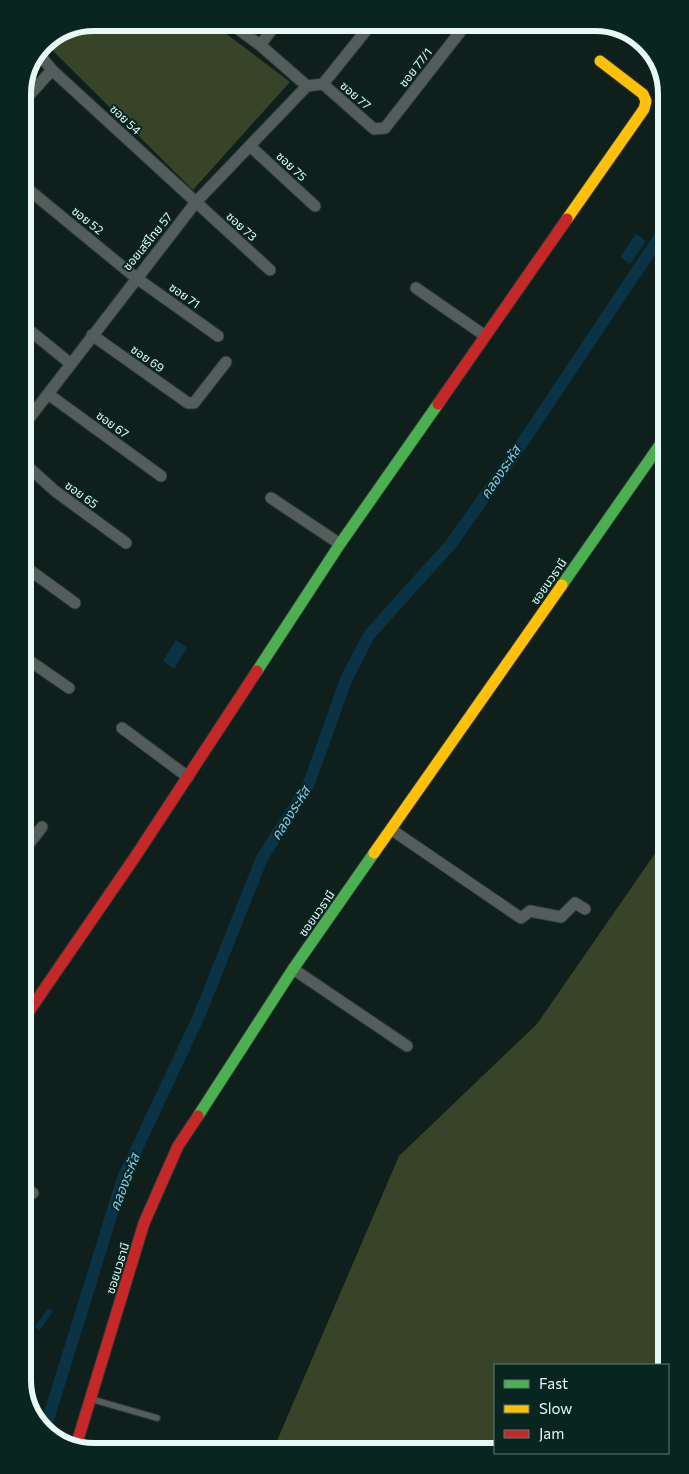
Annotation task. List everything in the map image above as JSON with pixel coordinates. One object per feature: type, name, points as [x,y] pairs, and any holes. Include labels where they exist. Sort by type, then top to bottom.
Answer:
[{"type":"street","points":[[242,31],[307,86]]},
{"type":"street","points":[[260,45],[271,31]]},
{"type":"street","points":[[323,84],[366,31]]},
{"type":"street","name":"ซอย 77/1","points":[[385,128],[461,31]]},
{"type":"street","name":"ซอย 54","points":[[43,58],[52,70],[196,202]]},
{"type":"street","points":[[31,1008],[188,777],[340,544],[644,109],[646,101],[643,94],[600,61]]},
{"type":"street","points":[[31,93],[52,70]]},
{"type":"street","name":"ซอย 77","points":[[307,86],[323,84],[374,129],[385,128]]},
{"type":"street","name":"ซอยเสรีไทย 57","points":[[31,416],[136,277],[196,202],[307,86]]},
{"type":"street","name":"ซอย 75","points":[[250,146],[315,206]]},
{"type":"street","name":"ซอย 52","points":[[31,192],[136,277]]},
{"type":"street","name":"ซอย 73","points":[[196,202],[270,270]]},
{"type":"street","name":"ซอย 71","points":[[136,277],[218,336]]},
{"type":"street","points":[[416,288],[484,336]]},
{"type":"street","points":[[31,332],[71,364]]},
{"type":"street","name":"ซอย 69","points":[[92,335],[188,403],[194,403],[226,362]]},
{"type":"street","name":"ซอย 67","points":[[48,394],[162,476]]},
{"type":"street","name":"ซอยนวธานี","points":[[78,1440],[144,1223],[178,1146],[293,969],[658,448]]},
{"type":"street","name":"ซอย 65","points":[[31,469],[55,491],[126,543]]},
{"type":"street","points":[[271,498],[340,544]]},
{"type":"street","points":[[31,571],[76,603]]},
{"type":"street","points":[[31,662],[69,688]]},
{"type":"street","points":[[122,728],[188,777]]},
{"type":"street","points":[[31,839],[42,827]]},
{"type":"street","points":[[392,830],[521,918],[530,912],[561,917],[575,902],[585,909]]},
{"type":"street","points":[[293,969],[407,1046]]},
{"type":"lane","points":[[91,1399],[157,1418]]},
{"type":"green space","points":[[223,31],[290,82],[193,190],[51,49],[59,42],[82,32]]},
{"type":"green space","points":[[658,849],[658,1364],[494,1364],[494,1443],[276,1443],[399,1156],[537,1024]]},
{"type":"water","points":[[636,234],[646,241],[630,264],[620,257]]},
{"type":"water","points":[[176,640],[187,648],[174,669],[163,661]]},
{"type":"water","points":[[48,1308],[53,1311],[40,1330],[35,1327]]},
{"type":"waterway","name":"คลองระหัส","points":[[47,1421],[123,1178],[199,1016],[262,858],[308,786],[346,680],[369,635],[451,544],[519,448],[658,240]]},
{"type":"traffic: fast","points":[[257,671],[340,544],[438,404]]},
{"type":"traffic: fast","points":[[562,585],[658,448]]},
{"type":"traffic: fast","points":[[198,1116],[293,969],[374,853]]},
{"type":"traffic: slow","points":[[567,219],[644,109],[646,101],[643,94],[600,61]]},
{"type":"traffic: slow","points":[[374,853],[562,585]]},
{"type":"traffic: jam","points":[[438,404],[567,219]]},
{"type":"traffic: jam","points":[[31,1008],[135,857],[257,671]]},
{"type":"traffic: jam","points":[[78,1440],[144,1223],[178,1146],[198,1116]]}]
